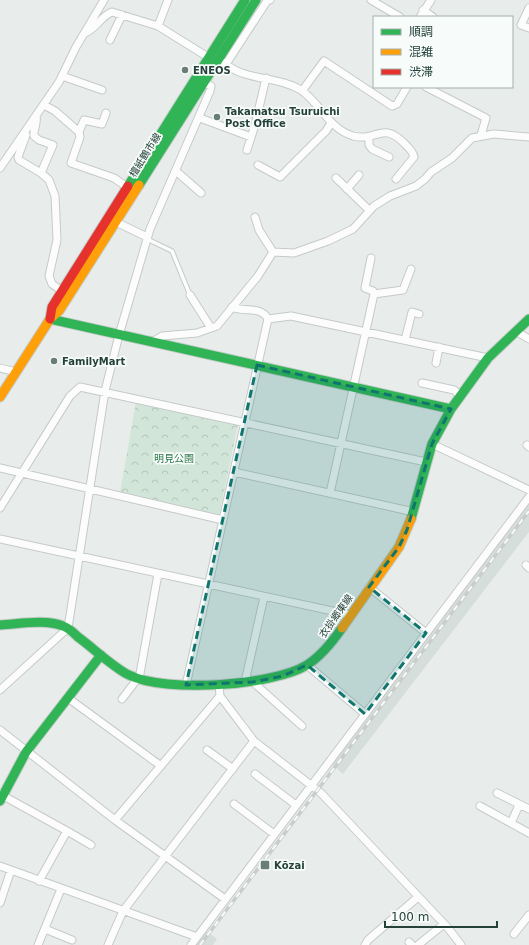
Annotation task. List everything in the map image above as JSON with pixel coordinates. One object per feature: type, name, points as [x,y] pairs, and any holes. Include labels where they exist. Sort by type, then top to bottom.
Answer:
[{"type":"main road","name":"檀紙鶴市線","points":[[0,397],[50,319],[60,311],[116,222],[200,80],[208,58],[245,0]]},
{"type":"main road","name":"檀紙鶴市線","points":[[50,319],[52,307],[127,187],[200,80],[220,61],[256,0]]},
{"type":"main road","points":[[50,319],[450,409]]},
{"type":"main road","name":"衣掛郷東線","points":[[0,625],[44,623],[56,624],[68,628],[101,655],[129,675],[156,683],[186,685],[249,682],[284,676],[307,665],[330,644],[369,587],[399,547],[414,512],[432,444],[450,409],[488,358],[529,319]]},
{"type":"main road","points":[[1,797],[26,752],[101,655]]},
{"type":"street","points":[[0,168],[62,76],[84,33],[104,0]]},
{"type":"street","points":[[158,26],[168,0]]},
{"type":"street","points":[[220,61],[267,0]]},
{"type":"street","points":[[371,0],[398,16]]},
{"type":"street","points":[[420,16],[431,0]]},
{"type":"street","points":[[529,8],[521,25],[529,28]]},
{"type":"street","points":[[423,10],[432,16]]},
{"type":"street","points":[[84,33],[94,27],[106,14],[112,12],[158,26],[208,58],[220,61],[241,73],[295,86],[302,91],[331,123],[352,135],[369,137],[384,132],[390,132],[396,135],[413,152],[414,157],[396,180]]},
{"type":"street","points":[[110,40],[122,15]]},
{"type":"street","points":[[302,91],[324,61],[392,106],[398,104],[406,88]]},
{"type":"street","points":[[62,76],[102,90]]},
{"type":"street","points":[[246,150],[251,137],[266,78]]},
{"type":"street","points":[[0,690],[68,628],[105,392],[119,335],[147,238],[200,118],[210,91],[211,86],[200,80]]},
{"type":"street","points":[[428,88],[486,118],[481,135]]},
{"type":"street","points":[[44,104],[55,111],[79,132]]},
{"type":"street","points":[[106,113],[102,124],[84,120],[79,132],[80,137],[71,163],[114,178],[127,187]]},
{"type":"street","points":[[36,116],[37,121],[33,132],[34,136],[39,140],[53,145],[41,173]]},
{"type":"street","points":[[200,118],[251,137]]},
{"type":"street","points":[[258,165],[280,178],[326,131],[331,123]]},
{"type":"street","points":[[28,127],[18,157],[20,160],[41,173],[49,180],[55,196],[57,240],[49,276],[52,284],[62,291]]},
{"type":"street","points":[[273,252],[294,253],[328,241],[353,229],[369,210],[390,196],[416,186],[431,172],[452,158],[466,142],[481,135],[494,134],[529,137]]},
{"type":"street","points":[[369,137],[369,145],[372,149],[389,157]]},
{"type":"street","points":[[176,171],[201,193]]},
{"type":"street","points":[[347,189],[360,175]]},
{"type":"street","points":[[336,178],[369,210]]},
{"type":"street","points":[[255,216],[259,230],[273,252]]},
{"type":"street","points":[[116,222],[147,238]]},
{"type":"street","points":[[152,342],[162,336],[190,335],[217,326],[258,276],[273,252]]},
{"type":"street","points":[[372,258],[365,288],[373,291],[374,294]]},
{"type":"street","points":[[374,294],[403,290],[411,269]]},
{"type":"street","points":[[330,493],[374,294]]},
{"type":"street","points":[[190,295],[211,328]]},
{"type":"street","points":[[232,307],[254,310],[265,315],[268,319]]},
{"type":"street","points":[[406,340],[412,312],[419,314]]},
{"type":"street","points":[[268,319],[291,316],[488,358]]},
{"type":"street","points":[[186,685],[268,319]]},
{"type":"street","points":[[516,331],[529,339]]},
{"type":"street","points":[[436,363],[439,347]]},
{"type":"street","points":[[0,368],[16,372]]},
{"type":"street","points":[[422,383],[454,390],[460,395]]},
{"type":"street","points":[[0,508],[74,390],[80,386],[245,421],[426,462]]},
{"type":"street","points":[[432,444],[529,490]]},
{"type":"street","points":[[0,468],[223,520]]},
{"type":"street","points":[[234,472],[414,512]]},
{"type":"street","points":[[191,945],[529,497]]},
{"type":"street","points":[[0,539],[351,615]]},
{"type":"street","points":[[122,699],[139,679],[158,574]]},
{"type":"street","points":[[369,587],[426,633]]},
{"type":"street","points":[[264,597],[249,682],[302,726]]},
{"type":"street","points":[[307,665],[365,714]]},
{"type":"street","points":[[219,684],[220,696],[254,741],[312,784],[444,924],[461,945]]},
{"type":"street","points":[[115,820],[220,696]]},
{"type":"street","points":[[68,698],[161,766]]},
{"type":"street","points":[[0,730],[26,752],[115,820],[225,899]]},
{"type":"street","points":[[108,945],[123,911],[254,741]]},
{"type":"street","points":[[207,750],[232,769]]},
{"type":"street","points":[[256,774],[296,805]]},
{"type":"street","points":[[497,794],[529,809]]},
{"type":"street","points":[[1,797],[67,831],[90,845]]},
{"type":"street","points":[[234,804],[274,834]]},
{"type":"street","points":[[511,823],[519,804]]},
{"type":"street","points":[[480,806],[529,833]]},
{"type":"street","points":[[39,880],[67,831]]},
{"type":"street","points":[[0,866],[61,889],[197,936]]},
{"type":"street","points":[[2,905],[11,870]]},
{"type":"street","points":[[38,945],[61,889]]},
{"type":"street","points":[[365,945],[368,940],[418,897]]},
{"type":"street","points":[[514,934],[529,915]]},
{"type":"street","points":[[418,945],[444,924]]},
{"type":"street","points":[[45,929],[72,940]]},
{"type":"lane","points":[[147,238],[172,251],[190,295]]},
{"type":"highlighted area","points":[[257,365],[451,409],[432,444],[407,530],[399,547],[369,587],[426,633],[365,714],[307,665],[283,676],[253,682],[186,685]]},
{"type":"shaded area","points":[[529,504],[529,532],[343,774],[332,764]]},
{"type":"shaded area","points":[[205,930],[217,939],[213,945],[194,945]]},
{"type":"green space","name":"明見公園","points":[[136,401],[238,424],[219,516],[120,493]]},
{"type":"railway","points":[[200,945],[529,511]]},
{"type":"traffic: fast","points":[[128,186],[245,0]]},
{"type":"traffic: fast","points":[[139,185],[256,0]]},
{"type":"traffic: fast","points":[[50,319],[451,409]]},
{"type":"traffic: fast","points":[[411,519],[432,444],[451,409],[488,358],[529,319]]},
{"type":"traffic: fast","points":[[0,625],[40,622],[63,626],[110,663],[129,675],[146,681],[192,685],[219,685],[245,682],[270,678],[291,672],[307,665],[322,653],[342,628]]},
{"type":"traffic: fast","points":[[0,801],[26,752],[101,655]]},
{"type":"traffic: slow","points":[[0,397],[50,319],[59,311],[139,185]]},
{"type":"traffic: slow","points":[[342,628],[399,547],[411,519]]},
{"type":"traffic: jam","points":[[50,319],[52,307],[128,186]]},
{"type":"place","name":"ENEOS","points":[[185,70]]},
{"type":"place","name":"Takamatsu Tsuruichi Post Office","points":[[217,117]]},
{"type":"place","name":"FamilyMart","points":[[54,361]]},
{"type":"place","name":"Kōzai","points":[[265,865]]}]
